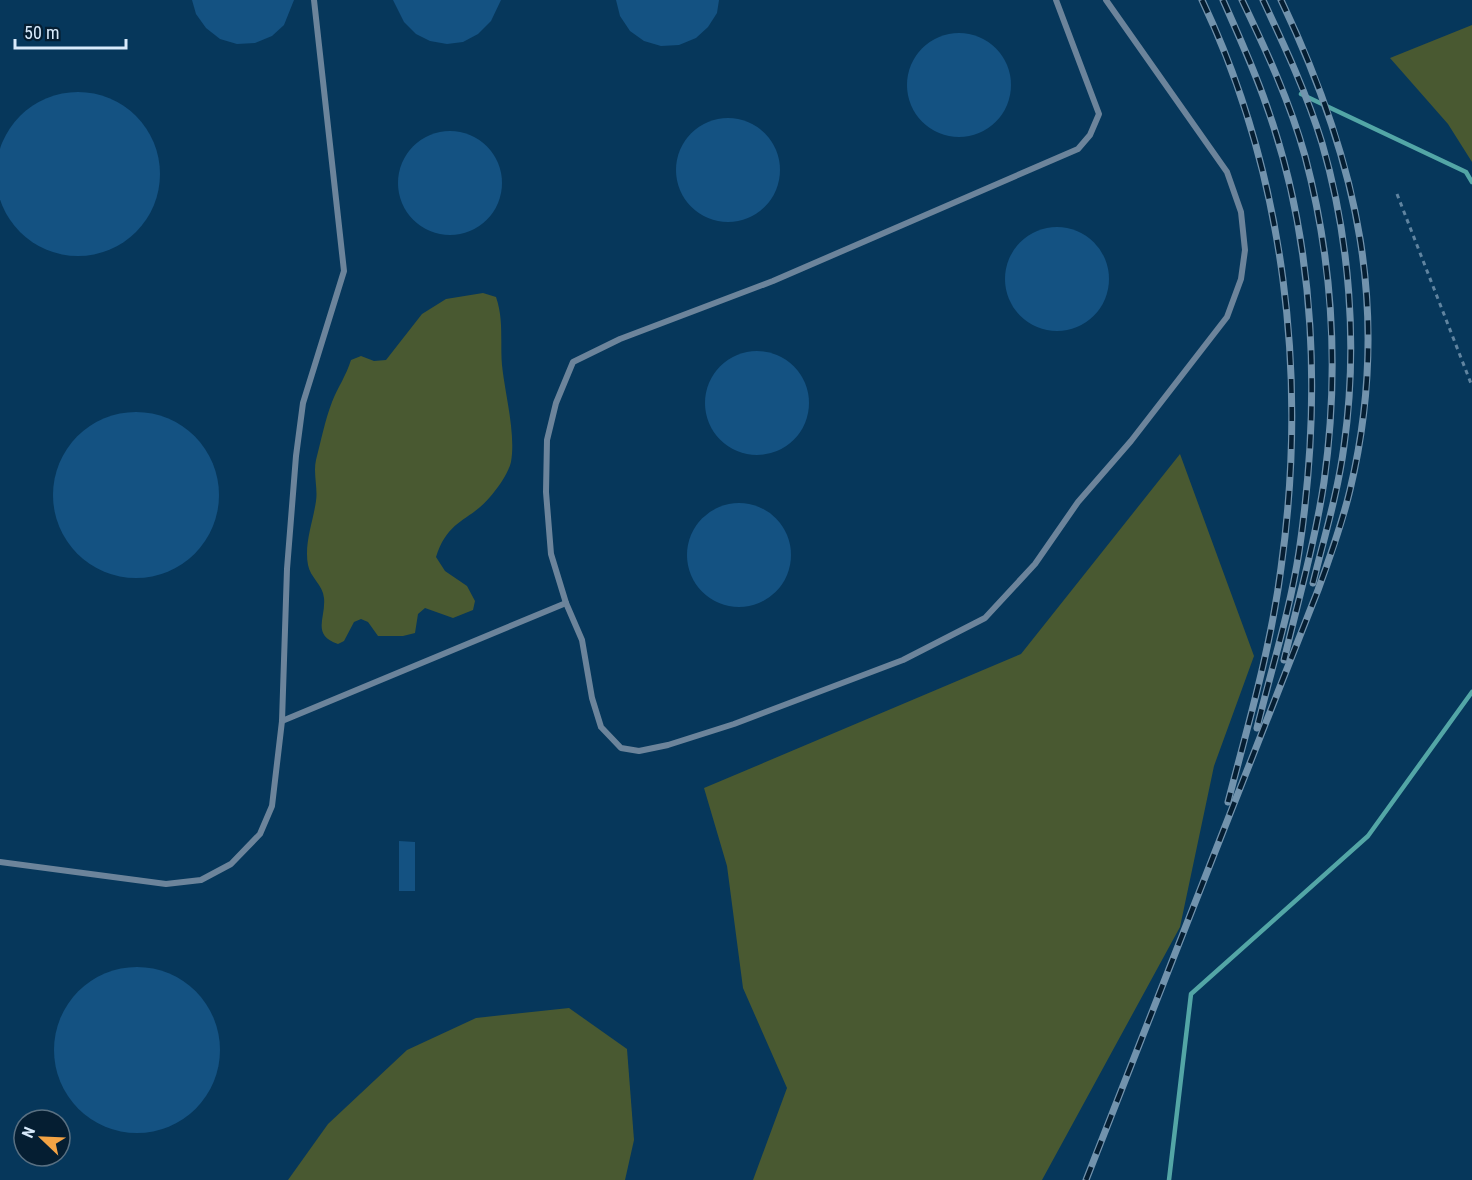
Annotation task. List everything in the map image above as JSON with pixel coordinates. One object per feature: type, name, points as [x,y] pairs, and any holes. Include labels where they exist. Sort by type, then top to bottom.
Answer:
[{"type":"lane","points":[[0,862],[166,884],[201,880],[231,864],[260,834],[272,807],[282,721],[287,569],[296,456],[303,404],[344,271],[314,0]]},
{"type":"lane","points":[[1056,0],[1099,114],[1090,135],[1078,149],[773,281],[620,339],[573,362],[556,403],[547,450],[546,492],[551,554],[566,603],[582,640],[592,698],[601,727],[621,748],[639,751],[668,745],[734,724],[903,660],[985,618],[1035,564],[1078,502],[1131,441],[1227,317],[1242,279],[1245,250],[1241,212],[1227,172],[1106,0]]},
{"type":"lane","points":[[282,721],[566,603]]},
{"type":"path","points":[[1397,194],[1472,386]]},
{"type":"green space","points":[[1472,25],[1472,162],[1448,124],[1390,58]]},
{"type":"green space","points":[[483,293],[496,297],[500,314],[502,365],[512,439],[511,462],[505,476],[482,505],[447,535],[436,557],[445,571],[467,586],[475,601],[473,610],[453,618],[425,608],[418,614],[415,633],[403,636],[378,636],[368,622],[361,619],[354,622],[344,641],[338,644],[325,636],[322,631],[323,593],[309,569],[307,557],[316,501],[316,460],[332,402],[351,360],[361,356],[374,361],[386,360],[422,314],[446,299]]},
{"type":"green space","points":[[1180,454],[1254,656],[1214,766],[1180,927],[1042,1180],[753,1180],[787,1088],[743,988],[727,866],[704,788],[1021,654]]},
{"type":"green space","points":[[569,1008],[627,1049],[634,1140],[625,1180],[288,1180],[328,1124],[407,1050],[476,1018]]},
{"type":"building","points":[[192,0],[294,0],[284,25],[272,36],[255,43],[237,44],[220,39],[206,28],[196,14]]},
{"type":"building","points":[[393,0],[501,0],[491,21],[478,34],[463,42],[447,44],[430,41],[416,34],[404,22]]},
{"type":"building","points":[[616,0],[719,0],[717,13],[708,27],[696,38],[679,45],[661,46],[644,41],[630,31],[620,16]]},
{"type":"building","points":[[959,33],[979,37],[996,48],[1007,65],[1011,85],[1007,105],[996,122],[979,133],[959,137],[939,133],[922,122],[911,105],[907,85],[911,65],[922,48],[939,37]]},
{"type":"building","points":[[78,92],[94,93],[109,98],[136,116],[154,143],[159,158],[159,190],[154,205],[136,232],[109,250],[94,255],[78,256],[62,255],[47,250],[20,232],[2,205],[-3,190],[-4,174],[-3,158],[2,143],[20,116],[47,98],[62,93]]},
{"type":"building","points":[[728,118],[748,122],[765,133],[776,150],[780,170],[776,190],[765,207],[748,218],[728,222],[708,218],[691,207],[680,190],[676,170],[680,150],[691,133],[708,122]]},
{"type":"building","points":[[450,131],[470,135],[487,146],[498,163],[502,183],[498,203],[487,220],[470,231],[450,235],[430,231],[413,220],[402,203],[398,183],[402,163],[413,146],[430,135]]},
{"type":"building","points":[[1057,227],[1077,231],[1094,242],[1105,259],[1109,279],[1105,299],[1094,316],[1077,327],[1057,331],[1037,327],[1020,316],[1009,299],[1005,279],[1009,259],[1020,242],[1037,231]]},
{"type":"building","points":[[757,351],[777,355],[794,366],[805,383],[809,403],[805,423],[794,440],[777,451],[757,455],[737,451],[720,440],[709,423],[705,403],[709,383],[720,366],[737,355]]},
{"type":"building","points":[[136,412],[168,418],[195,436],[213,463],[219,495],[213,527],[195,554],[168,572],[136,578],[104,572],[77,554],[59,527],[53,495],[59,463],[77,436],[104,418]]},
{"type":"building","points":[[739,503],[759,507],[776,518],[787,535],[791,555],[787,575],[776,592],[759,603],[739,607],[719,603],[702,592],[691,575],[687,555],[691,535],[702,518],[719,507]]},
{"type":"building","points":[[399,841],[415,842],[415,891],[399,891]]},
{"type":"building","points":[[137,967],[169,973],[196,991],[214,1018],[220,1050],[214,1082],[196,1109],[169,1127],[137,1133],[105,1127],[78,1109],[60,1082],[54,1050],[60,1018],[78,991],[105,973]]},
{"type":"waterway","points":[[1301,94],[1466,172],[1472,182]]},
{"type":"waterway","points":[[1169,1180],[1191,994],[1368,836],[1472,692]]},
{"type":"railway","points":[[1202,0],[1230,67],[1253,136],[1271,206],[1283,278],[1290,350],[1292,423],[1289,496],[1277,598],[1251,715],[1228,802]]},
{"type":"railway","points":[[1223,0],[1261,91],[1283,158],[1296,213],[1305,269],[1310,326],[1312,383],[1310,440],[1299,552],[1257,728]]},
{"type":"railway","points":[[1242,0],[1285,96],[1305,156],[1322,236],[1331,318],[1331,400],[1324,482],[1311,549],[1284,660]]},
{"type":"railway","points":[[1263,0],[1303,89],[1322,143],[1339,217],[1349,293],[1350,370],[1344,446],[1313,583]]},
{"type":"railway","points":[[1086,1180],[1318,590],[1347,503],[1362,425],[1368,362],[1367,300],[1360,239],[1348,180],[1330,120],[1308,60],[1281,0]]}]
